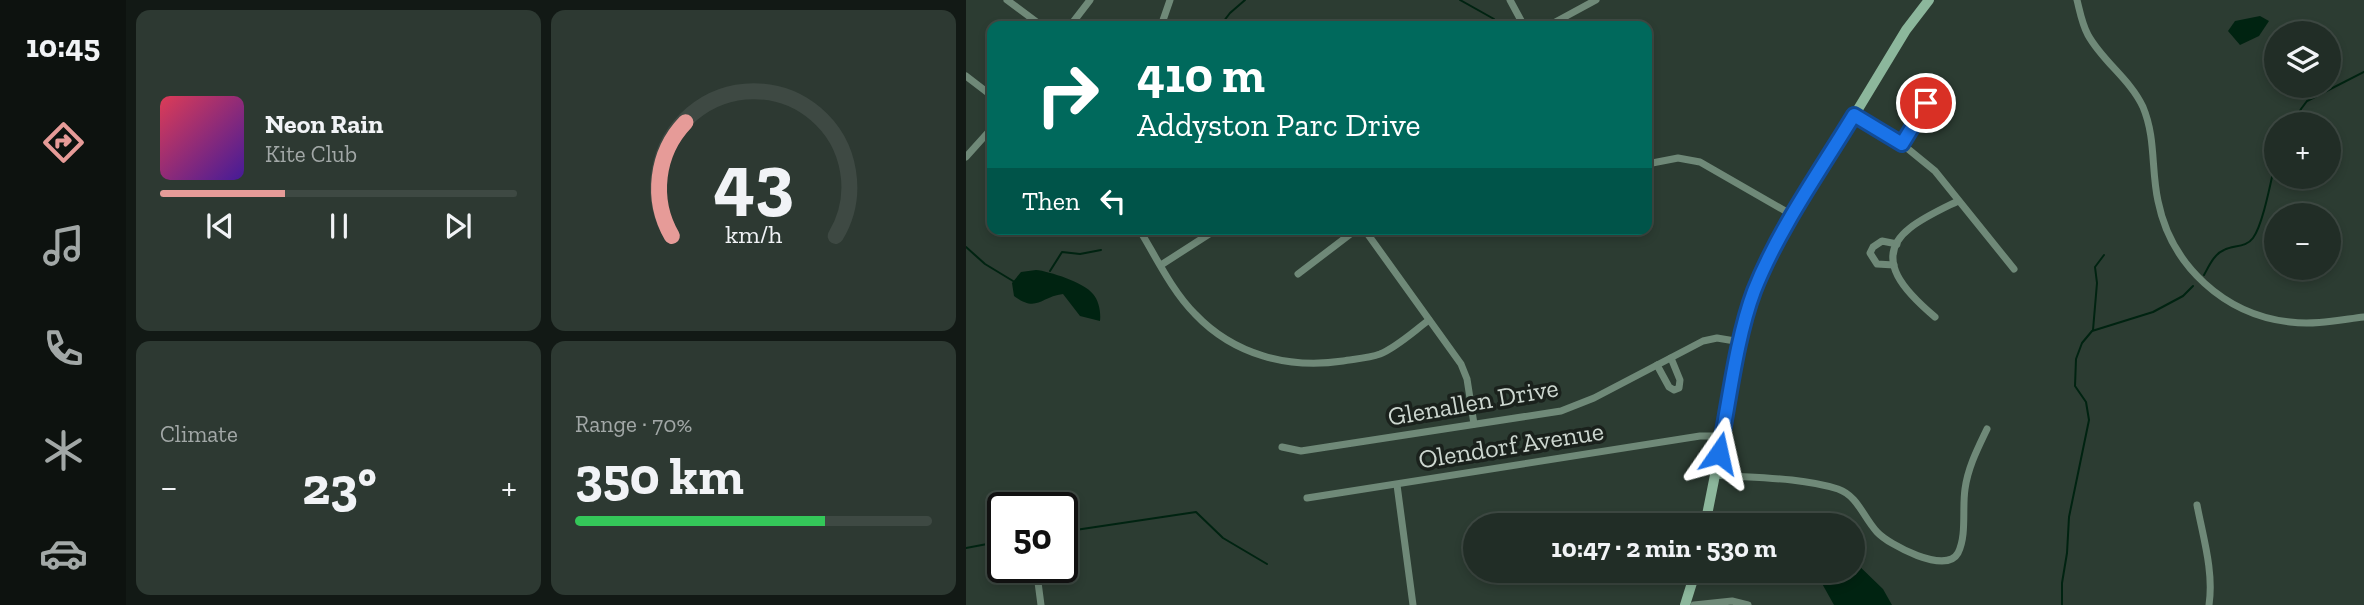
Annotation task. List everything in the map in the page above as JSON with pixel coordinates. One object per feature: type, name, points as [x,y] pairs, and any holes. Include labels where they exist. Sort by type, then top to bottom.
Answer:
[{"type":"main road","points":[[1707,513],[1741,342],[1749,307],[1761,274],[1906,30],[1929,0]]},
{"type":"main road","points":[[1685,605],[1692,583]]},
{"type":"street","points":[[1007,0],[1035,21]]},
{"type":"street","points":[[1074,21],[1090,0]]},
{"type":"street","points":[[1163,21],[1170,0]]},
{"type":"street","points":[[1510,0],[1521,21]]},
{"type":"street","points":[[1557,21],[1596,0]]},
{"type":"street","points":[[2077,0],[2088,36],[2142,105],[2152,137],[2155,179],[2162,217],[2177,250],[2197,276],[2221,297],[2268,318],[2309,323],[2364,317]]},
{"type":"street","points":[[966,76],[987,92]]},
{"type":"street","points":[[1854,115],[1902,144],[1935,171],[2014,269]]},
{"type":"street","points":[[1902,144],[1913,126]]},
{"type":"street","points":[[966,157],[987,134]]},
{"type":"street","points":[[1652,163],[1678,158],[1700,162],[1794,216]]},
{"type":"street","points":[[1935,317],[1901,285],[1896,276],[1894,264],[1897,244],[1912,226],[1958,201]]},
{"type":"street","points":[[1143,235],[1181,297],[1209,327],[1242,349],[1278,361],[1320,363],[1372,356],[1388,350],[1429,320]]},
{"type":"street","points":[[1161,265],[1208,235]]},
{"type":"street","points":[[1298,274],[1349,235]]},
{"type":"street","points":[[1368,235],[1464,371],[1474,424]]},
{"type":"street","points":[[1894,264],[1877,264],[1870,253],[1873,247],[1882,241],[1897,244]]},
{"type":"street","name":"Glenallen Drive","points":[[1282,447],[1301,451],[1560,411],[1594,398],[1707,340],[1717,338],[1741,342]]},
{"type":"street","points":[[1657,365],[1669,387],[1674,390],[1679,388],[1680,380],[1671,358]]},
{"type":"street","points":[[1715,475],[1785,480],[1840,490],[1857,503],[1884,539],[1920,556],[1946,561],[1958,553],[1969,469],[1987,429]]},
{"type":"street","name":"Olendorf Avenue","points":[[1307,498],[1710,435],[1722,436]]},
{"type":"street","points":[[1397,485],[1413,605]]},
{"type":"street","points":[[2197,505],[2212,590],[2209,605]]},
{"type":"street","points":[[1038,583],[1041,605]]},
{"type":"street","points":[[1694,605],[1731,601],[1748,605]]},
{"type":"shaded area","points":[[2260,16],[2269,21],[2264,21],[2264,28],[2259,36],[2240,45],[2228,31],[2235,21]]},
{"type":"shaded area","points":[[1036,270],[1066,278],[1089,290],[1098,303],[1100,321],[1080,316],[1063,294],[1034,304],[1014,296],[1012,283],[1021,272]]},
{"type":"shaded area","points":[[1865,572],[1883,589],[1892,605],[1834,605],[1822,583],[1865,583]]},
{"type":"waterway","points":[[1224,21],[1245,0]]},
{"type":"waterway","points":[[1460,0],[1494,19]]},
{"type":"waterway","points":[[2300,112],[2307,101],[2364,72]]},
{"type":"waterway","points":[[2204,275],[2217,254],[2247,243],[2253,238],[2269,189]]},
{"type":"waterway","points":[[966,247],[985,264],[1013,281]]},
{"type":"waterway","points":[[1050,271],[1062,252],[1080,254],[1101,250]]},
{"type":"waterway","points":[[2093,330],[2097,283],[2095,267],[2104,255]]},
{"type":"waterway","points":[[2062,605],[2069,517],[2089,420],[2086,402],[2075,386],[2076,359],[2082,343],[2092,331],[2153,312],[2183,296],[2193,286]]},
{"type":"waterway","points":[[1078,530],[1196,512],[1223,538],[1267,564]]},
{"type":"waterway","points":[[966,548],[987,544]]},
{"type":"route","points":[[1719,453],[1745,320],[1753,294],[1777,243],[1854,115],[1902,144],[1913,126],[1912,114],[1917,104],[1926,103]]}]
